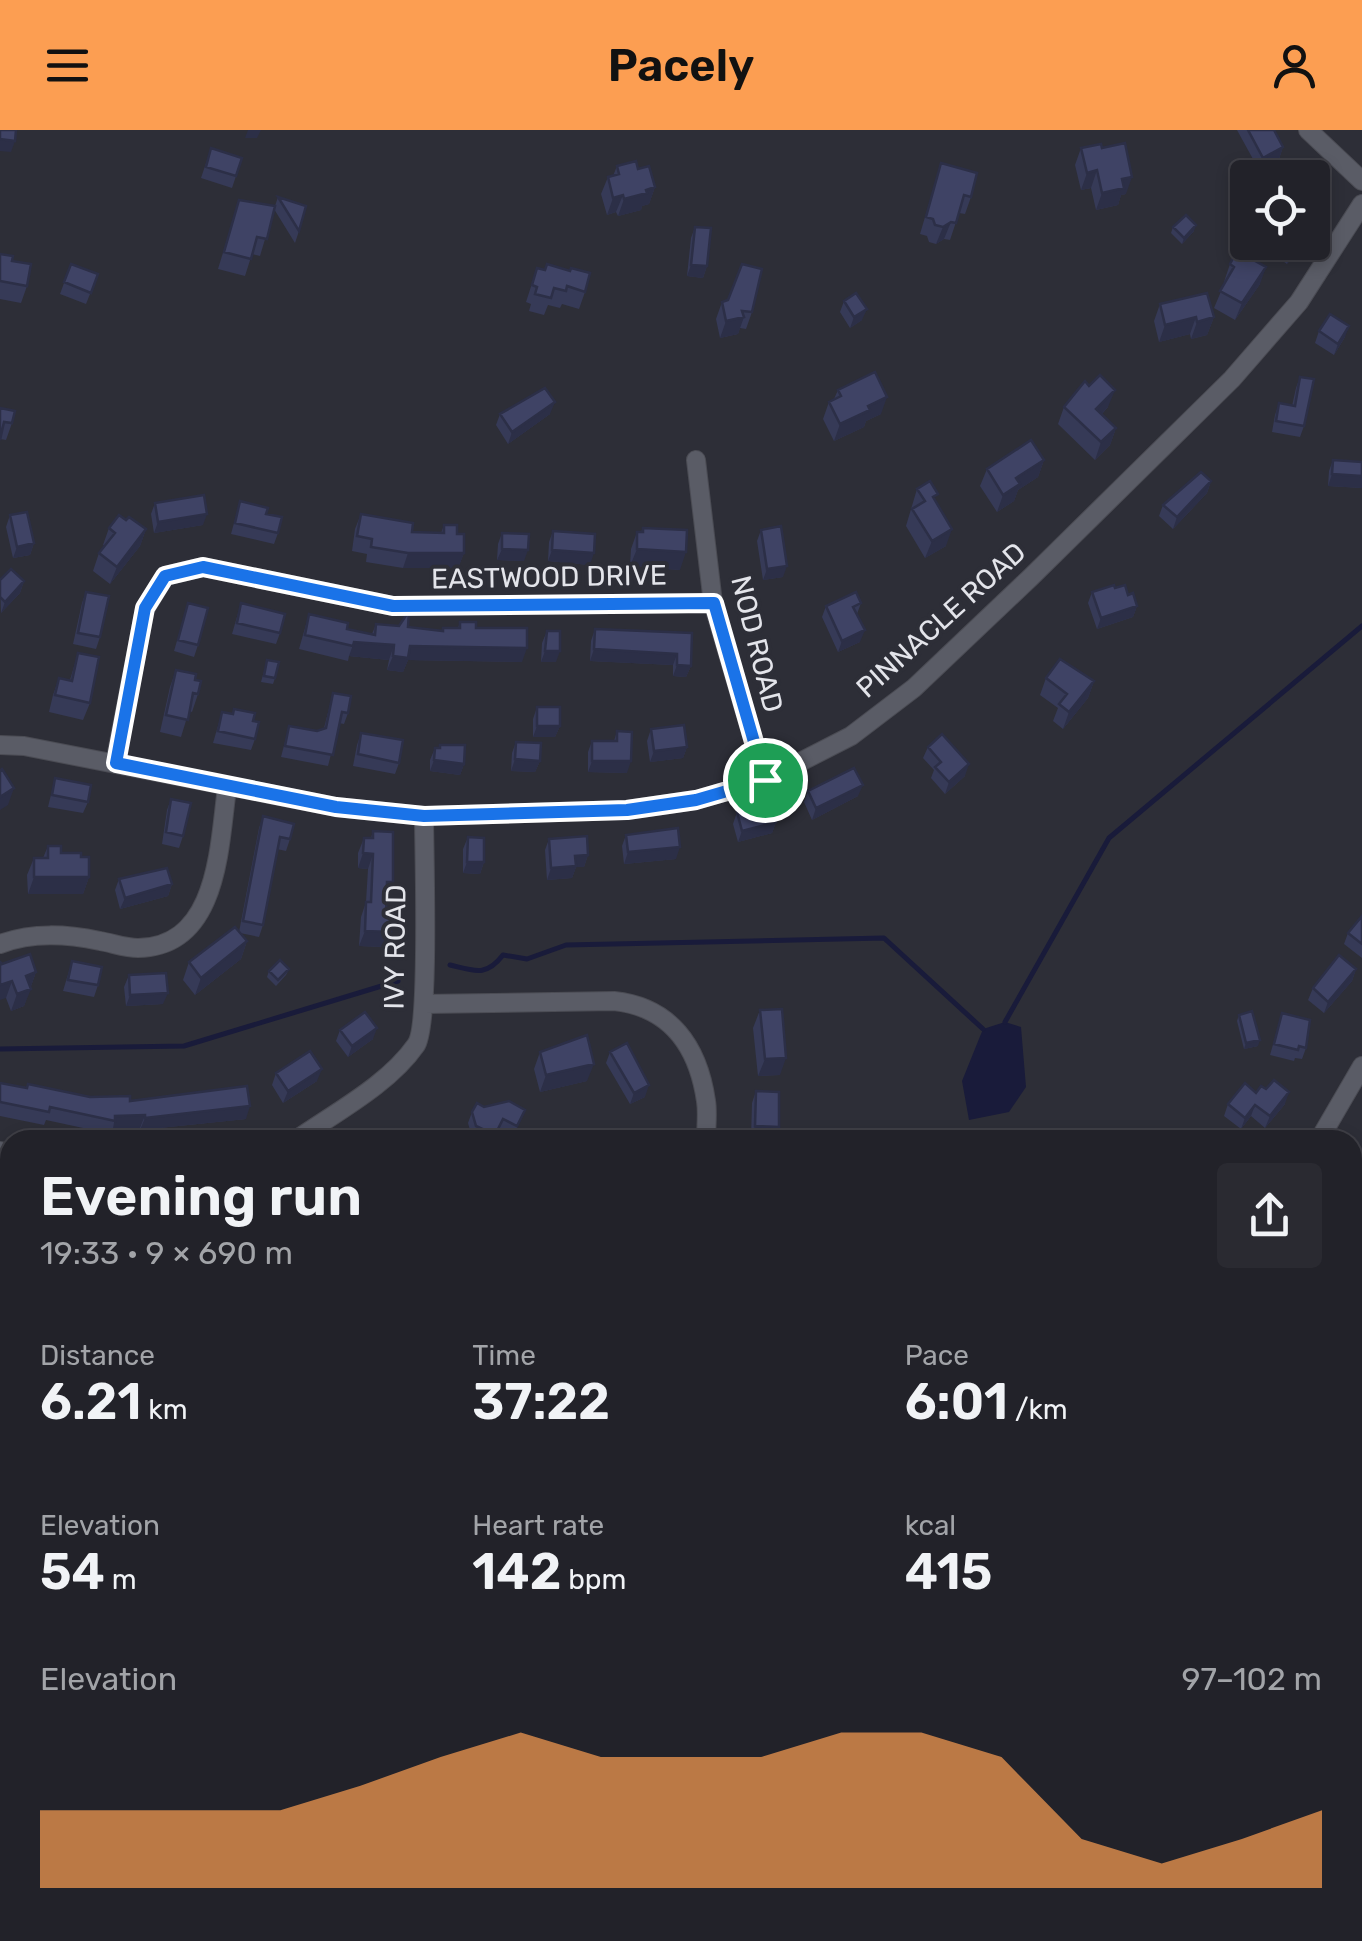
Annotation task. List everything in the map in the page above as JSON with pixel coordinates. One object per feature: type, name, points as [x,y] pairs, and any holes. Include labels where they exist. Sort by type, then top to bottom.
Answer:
[{"type":"street","points":[[1308,130],[1362,181]]},
{"type":"street","name":"PINNACLE ROAD","points":[[0,744],[336,807],[424,816],[627,810],[696,800],[765,780],[819,755],[914,688],[1031,577],[1232,379],[1299,302],[1362,204]]},
{"type":"street","name":"NOD ROAD","points":[[696,460],[714,603],[765,780]]},
{"type":"street","name":"EASTWOOD DRIVE","points":[[116,763],[145,608],[165,576],[203,567],[393,606],[714,603]]},
{"type":"street","points":[[0,944],[17,938],[64,934],[138,948],[170,941],[199,916],[213,884],[227,788]]},
{"type":"street","name":"IVY ROAD","points":[[310,1130],[388,1075],[419,1042],[424,1004],[424,816]]},
{"type":"street","points":[[424,1004],[614,1000],[636,1003],[672,1023],[684,1038],[699,1072],[706,1102],[706,1130]]},
{"type":"street","points":[[1325,1130],[1362,1066]]},
{"type":"water","points":[[1005,1022],[1021,1027],[1026,1087],[1009,1112],[969,1120],[962,1081],[983,1029]]},
{"type":"building","points":[[0,130],[16,130],[15,141],[0,139]]},
{"type":"building","points":[[1248,130],[1274,130],[1283,147],[1263,158]]},
{"type":"building","points":[[1125,143],[1132,177],[1122,179],[1124,188],[1102,193],[1097,170],[1087,173],[1081,148]]},
{"type":"building","points":[[211,148],[242,158],[236,176],[206,167]]},
{"type":"building","points":[[636,161],[638,169],[649,166],[655,187],[647,193],[613,198],[608,177],[619,174],[617,166]]},
{"type":"building","points":[[941,163],[977,173],[971,197],[964,195],[956,223],[943,227],[926,217]]},
{"type":"building","points":[[278,197],[306,206],[299,231]]},
{"type":"building","points":[[239,200],[275,206],[267,239],[257,237],[251,259],[224,252]]},
{"type":"building","points":[[1186,215],[1196,225],[1184,238],[1173,227]]},
{"type":"building","points":[[695,227],[711,228],[707,266],[691,265]]},
{"type":"building","points":[[0,254],[31,264],[27,286],[0,281]]},
{"type":"building","points":[[1232,260],[1253,260],[1266,267],[1242,303],[1220,291],[1234,267],[1230,264]]},
{"type":"building","points":[[71,264],[98,274],[91,293],[64,282]]},
{"type":"building","points":[[547,264],[590,273],[585,292],[567,286],[566,291],[554,288],[551,298],[535,294],[537,287],[532,285],[537,268],[545,270]]},
{"type":"building","points":[[742,264],[762,269],[752,312],[742,311],[744,317],[726,321],[722,302],[728,300]]},
{"type":"building","points":[[856,293],[867,309],[854,317],[844,301]]},
{"type":"building","points":[[1207,293],[1214,317],[1165,325],[1160,304]]},
{"type":"building","points":[[1330,314],[1349,326],[1338,344],[1319,331]]},
{"type":"building","points":[[875,372],[887,397],[840,424],[829,402],[841,396],[838,390]]},
{"type":"building","points":[[1100,375],[1115,390],[1096,409],[1116,428],[1101,442],[1064,407],[1085,381],[1089,386]]},
{"type":"building","points":[[1300,377],[1314,379],[1304,426],[1276,421],[1279,403],[1295,406]]},
{"type":"building","points":[[545,388],[555,402],[512,432],[500,414]]},
{"type":"building","points":[[0,408],[15,411],[12,423],[4,422],[0,440]]},
{"type":"building","points":[[1031,440],[1044,460],[1016,478],[1020,484],[1003,495],[987,469]]},
{"type":"building","points":[[1333,460],[1362,462],[1362,476],[1332,474]]},
{"type":"building","points":[[1201,472],[1211,481],[1177,517],[1163,505]]},
{"type":"building","points":[[930,481],[938,494],[933,497],[952,529],[932,541],[912,509],[925,501],[917,489]]},
{"type":"building","points":[[204,495],[207,514],[158,522],[155,503]]},
{"type":"building","points":[[240,501],[268,508],[266,514],[282,517],[278,533],[235,523]]},
{"type":"building","points":[[27,512],[34,543],[17,547],[10,515]]},
{"type":"building","points":[[361,514],[413,523],[412,532],[444,533],[444,525],[457,525],[457,534],[464,534],[464,553],[408,553],[371,547],[372,539],[357,536]]},
{"type":"building","points":[[119,515],[146,529],[117,567],[99,553],[115,533],[109,528]]},
{"type":"building","points":[[781,526],[787,566],[767,569],[761,530]]},
{"type":"building","points":[[643,528],[687,530],[686,552],[637,549],[637,532],[643,532]]},
{"type":"building","points":[[553,531],[595,534],[594,553],[552,550]]},
{"type":"building","points":[[502,533],[529,534],[528,550],[502,549]]},
{"type":"building","points":[[11,569],[24,581],[5,602],[0,597],[0,580]]},
{"type":"building","points":[[1125,585],[1137,606],[1101,618],[1092,592]]},
{"type":"building","points":[[86,592],[109,596],[100,637],[78,633]]},
{"type":"building","points":[[856,592],[861,603],[853,607],[865,630],[842,641],[826,606]]},
{"type":"building","points":[[188,603],[208,608],[198,645],[178,640]]},
{"type":"building","points":[[241,603],[285,614],[280,633],[237,623]]},
{"type":"building","points":[[409,611],[408,627],[443,631],[460,628],[460,622],[476,622],[476,628],[527,628],[527,648],[410,646],[408,658],[393,656],[394,645],[354,642],[353,646],[305,635],[309,614],[348,623],[347,629],[375,635],[376,624],[399,626]]},
{"type":"building","points":[[595,629],[692,633],[691,666],[677,665],[677,654],[594,649]]},
{"type":"building","points":[[547,631],[560,631],[560,651],[545,651]]},
{"type":"building","points":[[78,653],[99,657],[90,703],[55,695],[59,678],[72,681]]},
{"type":"building","points":[[1060,659],[1094,681],[1069,712],[1059,704],[1067,694],[1046,678]]},
{"type":"building","points":[[267,660],[279,662],[275,678],[264,676]]},
{"type":"building","points":[[176,670],[196,674],[195,680],[201,681],[198,694],[193,693],[188,720],[166,715]]},
{"type":"building","points":[[333,693],[351,696],[348,713],[342,712],[333,755],[285,746],[289,726],[317,731],[326,728]]},
{"type":"building","points":[[537,707],[560,707],[560,726],[537,726]]},
{"type":"building","points":[[234,709],[255,713],[253,721],[259,722],[255,739],[218,731],[222,712],[233,714]]},
{"type":"building","points":[[684,725],[687,747],[654,751],[651,729]]},
{"type":"building","points":[[617,731],[632,732],[631,761],[592,761],[592,741],[617,741]]},
{"type":"building","points":[[361,733],[403,740],[399,763],[358,754]]},
{"type":"building","points":[[942,734],[969,764],[949,782],[935,767],[941,762],[928,747]]},
{"type":"building","points":[[516,742],[541,743],[540,761],[515,759]]},
{"type":"building","points":[[465,745],[464,764],[434,760],[435,748]]},
{"type":"building","points":[[854,768],[863,785],[816,808],[808,791]]},
{"type":"building","points":[[0,771],[14,788],[0,797]]},
{"type":"building","points":[[55,778],[91,785],[88,802],[52,795]]},
{"type":"building","points":[[171,799],[191,803],[183,836],[166,832]]},
{"type":"building","points":[[771,803],[776,822],[742,831],[737,812]]},
{"type":"building","points":[[263,816],[294,824],[290,839],[280,837],[263,925],[243,921]]},
{"type":"building","points":[[678,828],[680,847],[628,852],[626,835]]},
{"type":"building","points":[[373,831],[393,832],[393,882],[387,882],[386,915],[391,915],[391,932],[365,931],[373,854],[363,853],[364,838],[373,838]]},
{"type":"building","points":[[587,836],[588,855],[575,856],[576,866],[551,868],[549,839]]},
{"type":"building","points":[[468,837],[484,838],[484,862],[467,862]]},
{"type":"building","points":[[48,846],[61,846],[61,853],[89,857],[89,877],[34,877],[34,858],[48,858]]},
{"type":"building","points":[[167,868],[172,884],[125,898],[119,879]]},
{"type":"building","points":[[1362,916],[1362,944],[1348,933]]},
{"type":"building","points":[[235,927],[247,941],[201,978],[189,962]]},
{"type":"building","points":[[30,954],[36,972],[26,976],[31,989],[17,994],[12,981],[0,985],[0,962]]},
{"type":"building","points":[[1339,955],[1356,969],[1328,1002],[1313,988]]},
{"type":"building","points":[[280,960],[289,969],[278,980],[269,971]]},
{"type":"building","points":[[72,961],[102,967],[98,985],[68,980]]},
{"type":"building","points":[[166,973],[168,993],[130,995],[129,975]]},
{"type":"building","points":[[782,1009],[786,1058],[765,1059],[760,1010]]},
{"type":"building","points":[[1252,1011],[1260,1040],[1246,1043],[1239,1015]]},
{"type":"building","points":[[365,1012],[377,1028],[352,1046],[340,1030]]},
{"type":"building","points":[[1282,1013],[1310,1020],[1306,1048],[1274,1044]]},
{"type":"building","points":[[587,1035],[594,1064],[546,1075],[540,1052]]},
{"type":"building","points":[[627,1043],[649,1085],[634,1093],[610,1052]]},
{"type":"building","points":[[310,1051],[322,1069],[288,1091],[276,1073]]},
{"type":"building","points":[[1274,1080],[1289,1092],[1270,1116],[1255,1105],[1245,1118],[1228,1104],[1245,1083],[1256,1093]]},
{"type":"building","points":[[0,1083],[27,1088],[28,1084],[90,1097],[130,1096],[130,1101],[247,1086],[250,1106],[145,1118],[115,1116],[115,1121],[50,1107],[49,1112],[0,1102]]},
{"type":"building","points":[[756,1091],[779,1092],[779,1127],[755,1126]]},
{"type":"building","points":[[509,1101],[525,1110],[517,1126],[503,1119],[498,1130],[484,1130],[476,1126],[472,1112],[477,1103],[484,1107]]},
{"type":"waterway","points":[[1005,1022],[1109,838],[1362,626]]},
{"type":"waterway","points":[[450,965],[480,970],[491,967],[503,955],[527,959],[566,945],[884,938],[983,1029]]},
{"type":"waterway","points":[[0,1049],[184,1046],[398,981]]},
{"type":"route","points":[[203,567],[393,606],[714,603],[765,780],[696,800],[627,810],[424,816],[336,807],[116,763],[145,608],[165,576],[203,567]]}]
